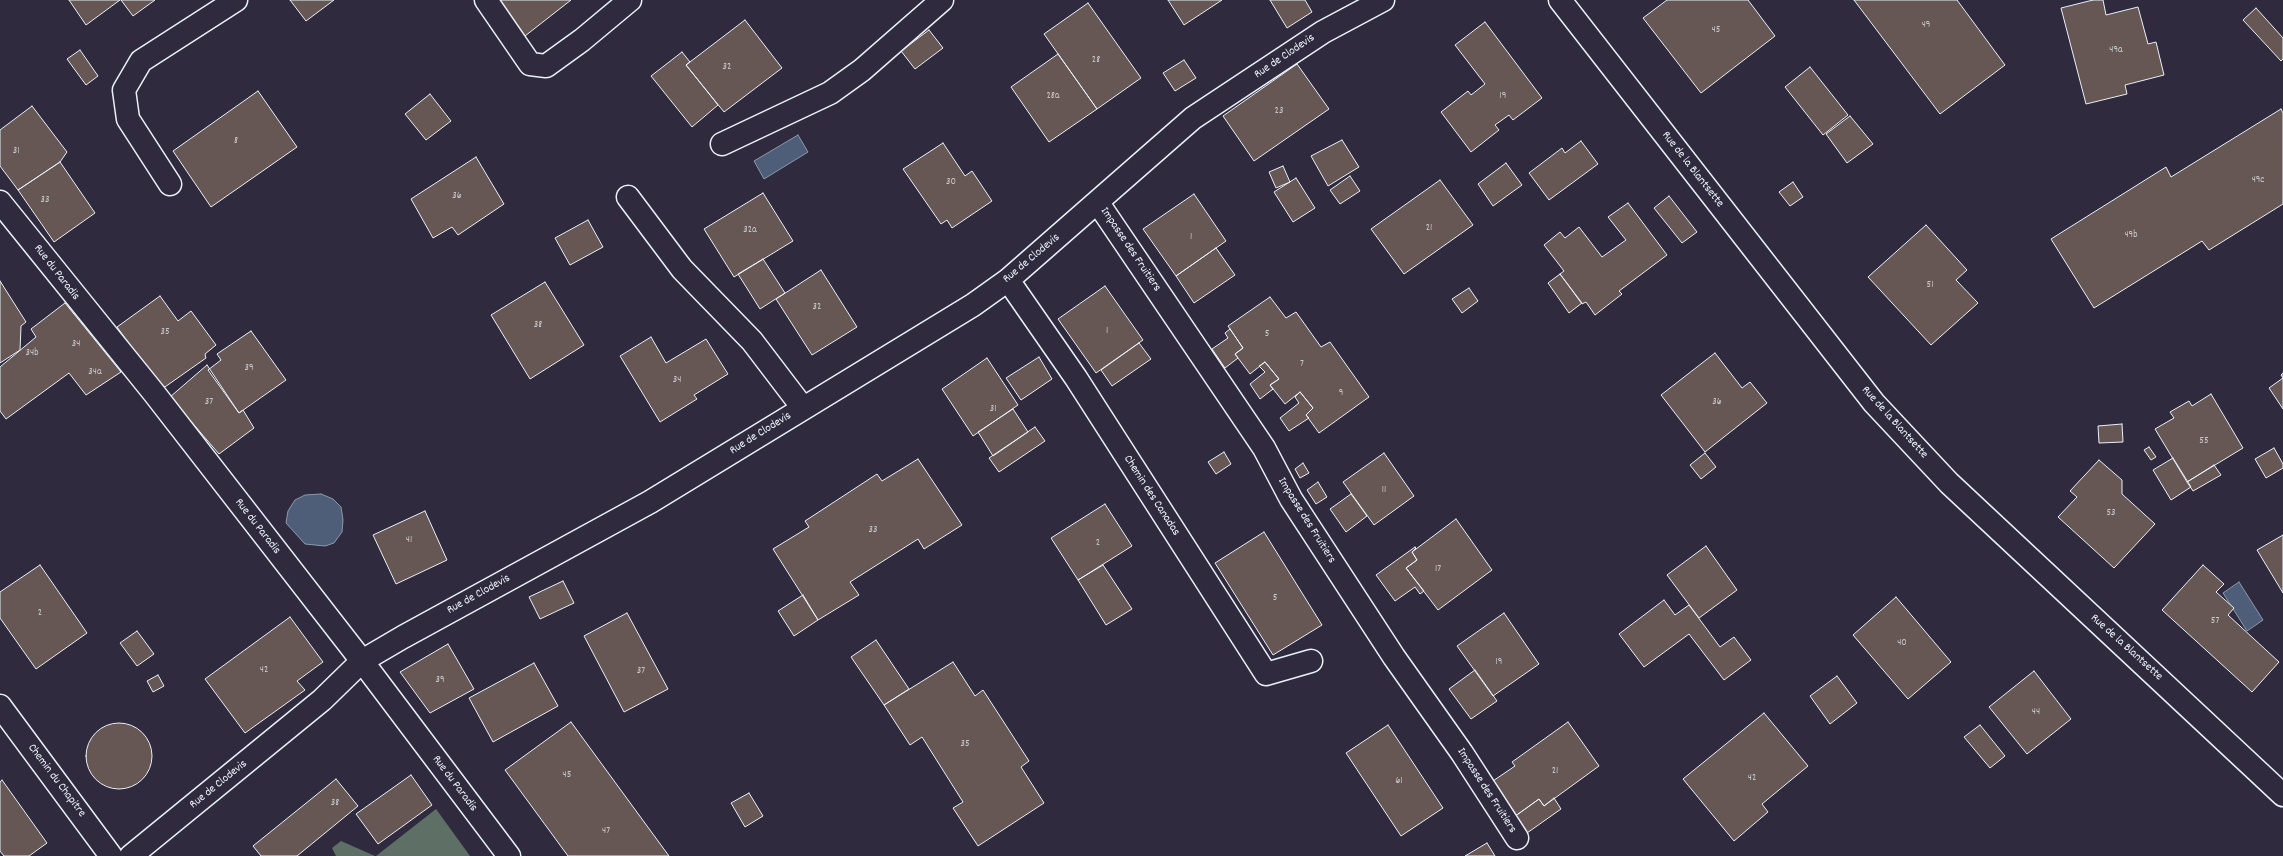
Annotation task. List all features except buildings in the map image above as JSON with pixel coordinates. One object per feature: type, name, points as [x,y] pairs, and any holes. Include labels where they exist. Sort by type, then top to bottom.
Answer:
[{"type":"street","points":[[170,184],[128,119],[124,90],[141,61],[236,0]]},
{"type":"street","points":[[486,0],[530,64],[546,66],[582,40],[630,0]]},
{"type":"street","points":[[722,144],[830,93],[862,70],[942,0]]},
{"type":"street","name":"Rue de Clodevis","points":[[131,856],[322,700],[362,662],[410,633],[650,502],[973,305],[1008,280],[1098,203],[1193,118],[1323,32],[1383,0]]},
{"type":"street","name":"Rue de la Blantsette","points":[[1560,0],[1874,403],[1949,483],[2283,795]]},
{"type":"street","points":[[628,198],[682,269],[752,341],[803,408]]},
{"type":"street","name":"Rue du Paradis","points":[[0,202],[154,394],[362,662],[509,856]]},
{"type":"street","name":"Impasse des Fruitiers","points":[[1098,203],[1264,448],[1291,499],[1394,657],[1462,754],[1517,838]]},
{"type":"street","name":"Chemin des Canadas","points":[[1008,280],[1076,378],[1266,674],[1311,661]]},
{"type":"street","name":"Chemin du Chapitre","points":[[0,706],[111,856]]},
{"type":"green space","points":[[436,809],[470,856],[376,856]]},
{"type":"green space","points":[[341,841],[375,856],[336,856],[332,848]]},
{"type":"water","points":[[798,135],[808,152],[764,179],[754,161]]},
{"type":"water","points":[[321,494],[333,499],[341,507],[343,520],[342,532],[334,543],[325,546],[305,544],[286,523],[288,511],[295,500],[305,495]]},
{"type":"water","points":[[2239,582],[2263,620],[2247,631],[2223,593]]}]
